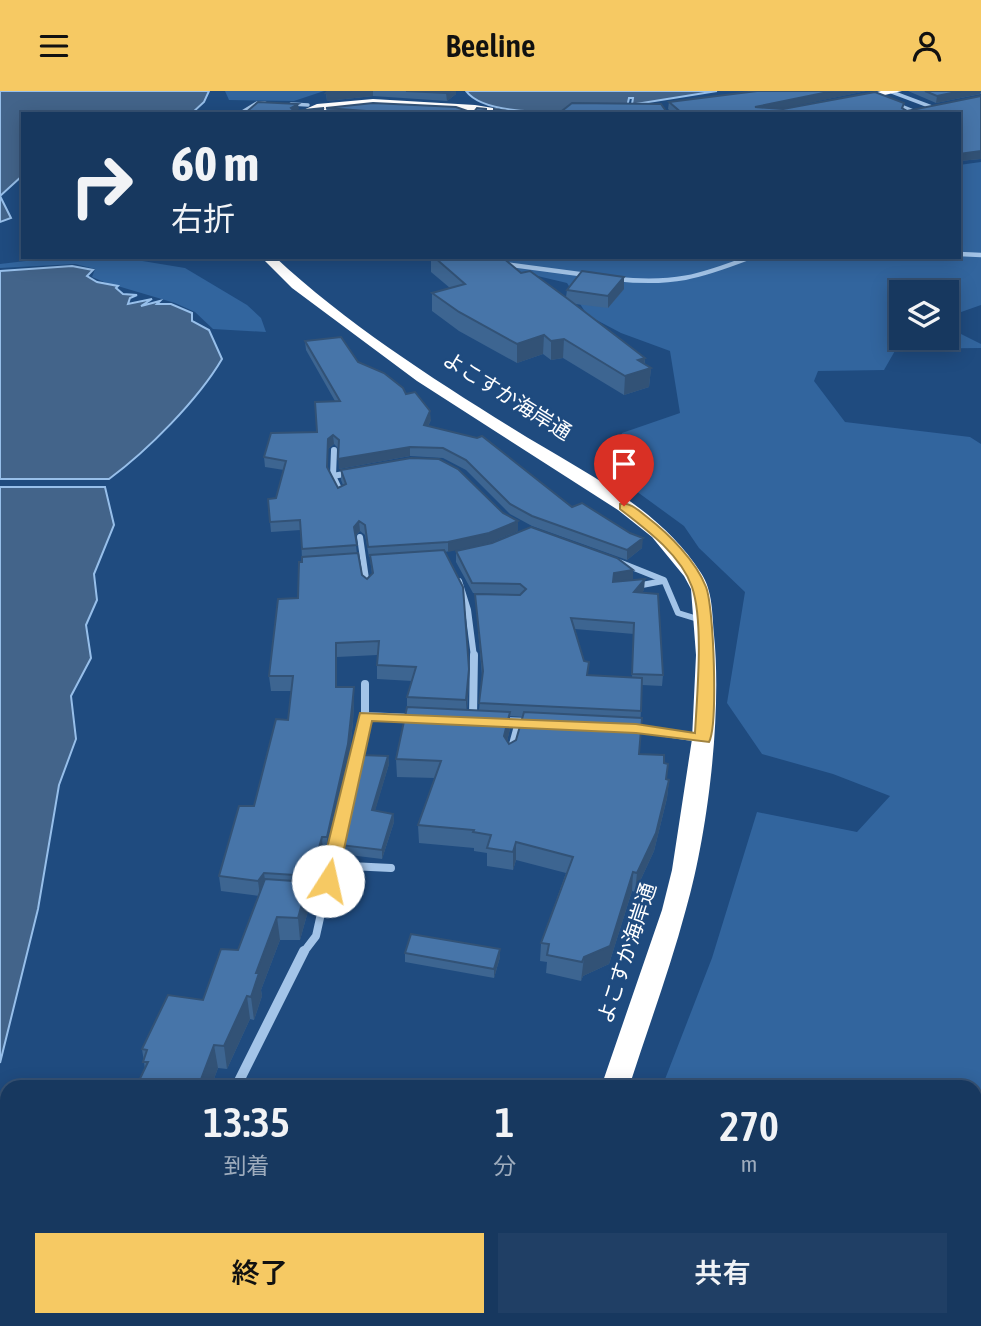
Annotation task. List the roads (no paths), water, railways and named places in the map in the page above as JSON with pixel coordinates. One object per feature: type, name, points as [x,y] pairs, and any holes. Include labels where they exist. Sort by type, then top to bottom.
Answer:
[{"type":"highway","points":[[841,101],[894,92]]},
{"type":"highway","points":[[301,112],[308,105],[332,98],[362,96],[511,112]]},
{"type":"highway","name":"よこすか海岸通","points":[[270,260],[422,378],[572,472],[659,533],[692,574],[700,589],[705,620],[703,739],[684,870],[674,910],[617,1080]]},
{"type":"street","points":[[894,92],[937,109]]},
{"type":"street","points":[[876,95],[916,112],[950,106]]},
{"type":"street","points":[[242,112],[257,103],[271,104]]},
{"type":"street","points":[[285,104],[308,105]]},
{"type":"street","points":[[458,105],[457,108],[468,112]]},
{"type":"street","points":[[961,254],[981,255]]},
{"type":"street","points":[[606,278],[645,282],[683,280],[745,259]]},
{"type":"street","points":[[497,263],[593,276]]},
{"type":"street","points":[[334,450],[332,476],[341,493]]},
{"type":"street","points":[[332,476],[358,471]]},
{"type":"street","points":[[360,537],[368,587]]},
{"type":"street","points":[[606,557],[664,580],[675,613],[685,619],[705,620]]},
{"type":"street","points":[[350,562],[378,562]]},
{"type":"street","points":[[453,569],[469,599],[476,683],[472,720]]},
{"type":"street","points":[[627,587],[664,580]]},
{"type":"street","points":[[239,1080],[306,946],[316,936],[365,716],[365,684]]},
{"type":"street","points":[[365,716],[419,718]]},
{"type":"street","points":[[459,720],[484,720]]},
{"type":"street","points":[[496,721],[545,723]]},
{"type":"street","points":[[510,755],[519,722]]},
{"type":"street","points":[[623,728],[703,739]]},
{"type":"street","points":[[330,865],[391,868]]},
{"type":"street","points":[[290,897],[326,898]]}]
